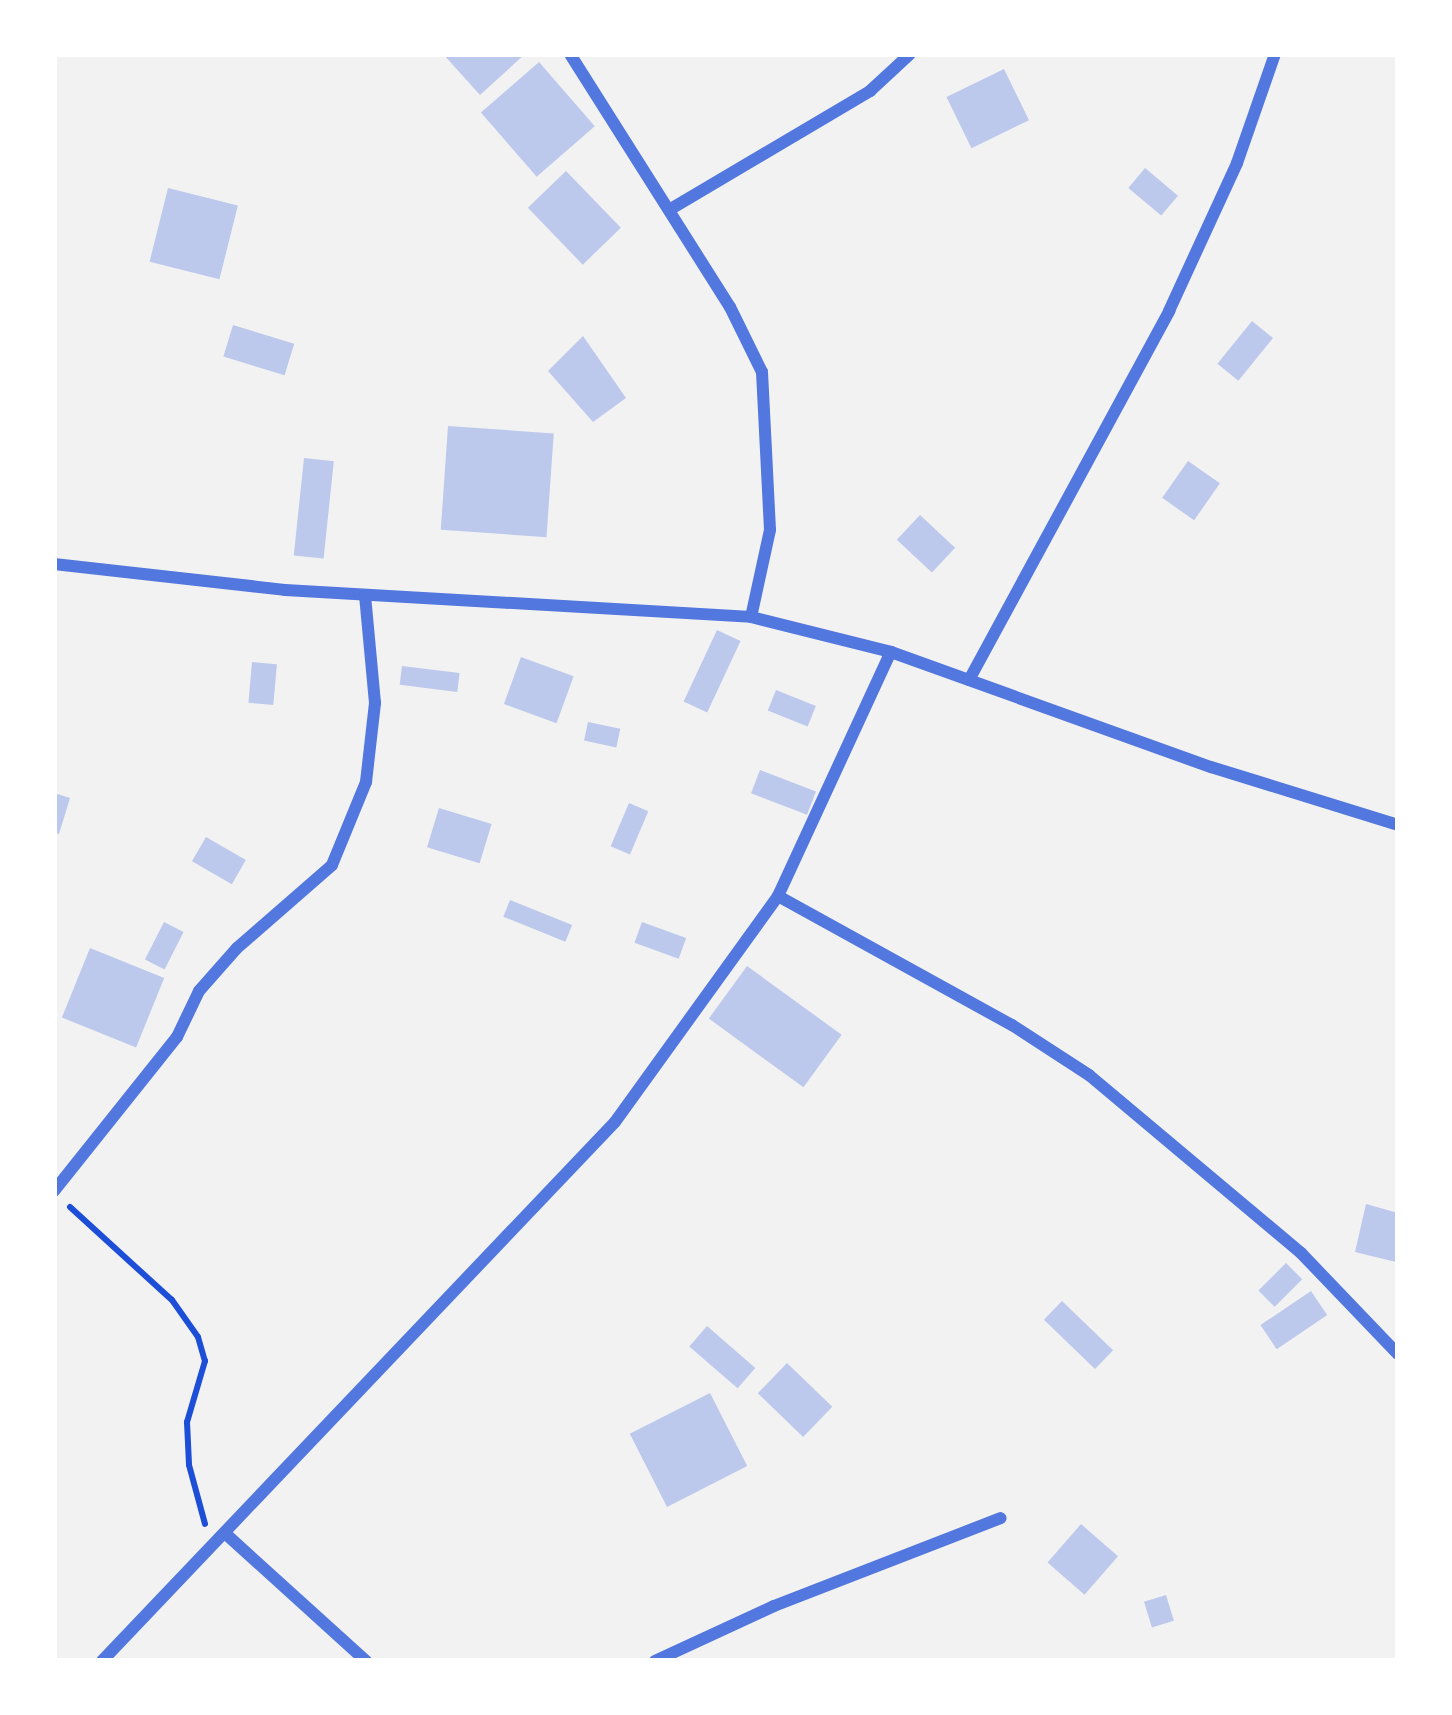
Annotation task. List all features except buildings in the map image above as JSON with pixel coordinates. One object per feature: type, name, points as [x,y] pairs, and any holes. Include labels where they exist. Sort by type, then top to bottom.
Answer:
[{"type":"street","points":[[570,54],[730,307],[761,372],[770,530],[751,617]]},
{"type":"street","points":[[669,210],[870,92],[910,54]]},
{"type":"street","points":[[969,680],[1169,311],[1237,163],[1274,54]]},
{"type":"street","points":[[54,564],[365,596],[751,617],[891,652],[1373,822],[1398,825]]},
{"type":"street","points":[[54,1192],[177,1036],[199,991],[238,948],[332,865],[366,782],[375,703],[365,596]]},
{"type":"street","points":[[101,1661],[227,1535],[616,1122],[778,896],[891,652]]},
{"type":"street","points":[[778,896],[1012,1025],[1089,1076],[1301,1252],[1398,1354]]},
{"type":"street","points":[[655,1661],[774,1606],[1001,1519]]},
{"type":"street","points":[[227,1535],[366,1661]]},
{"type":"path","points":[[54,1192],[172,1300],[198,1337],[205,1361],[190,1403],[190,1465],[212,1550]]}]
